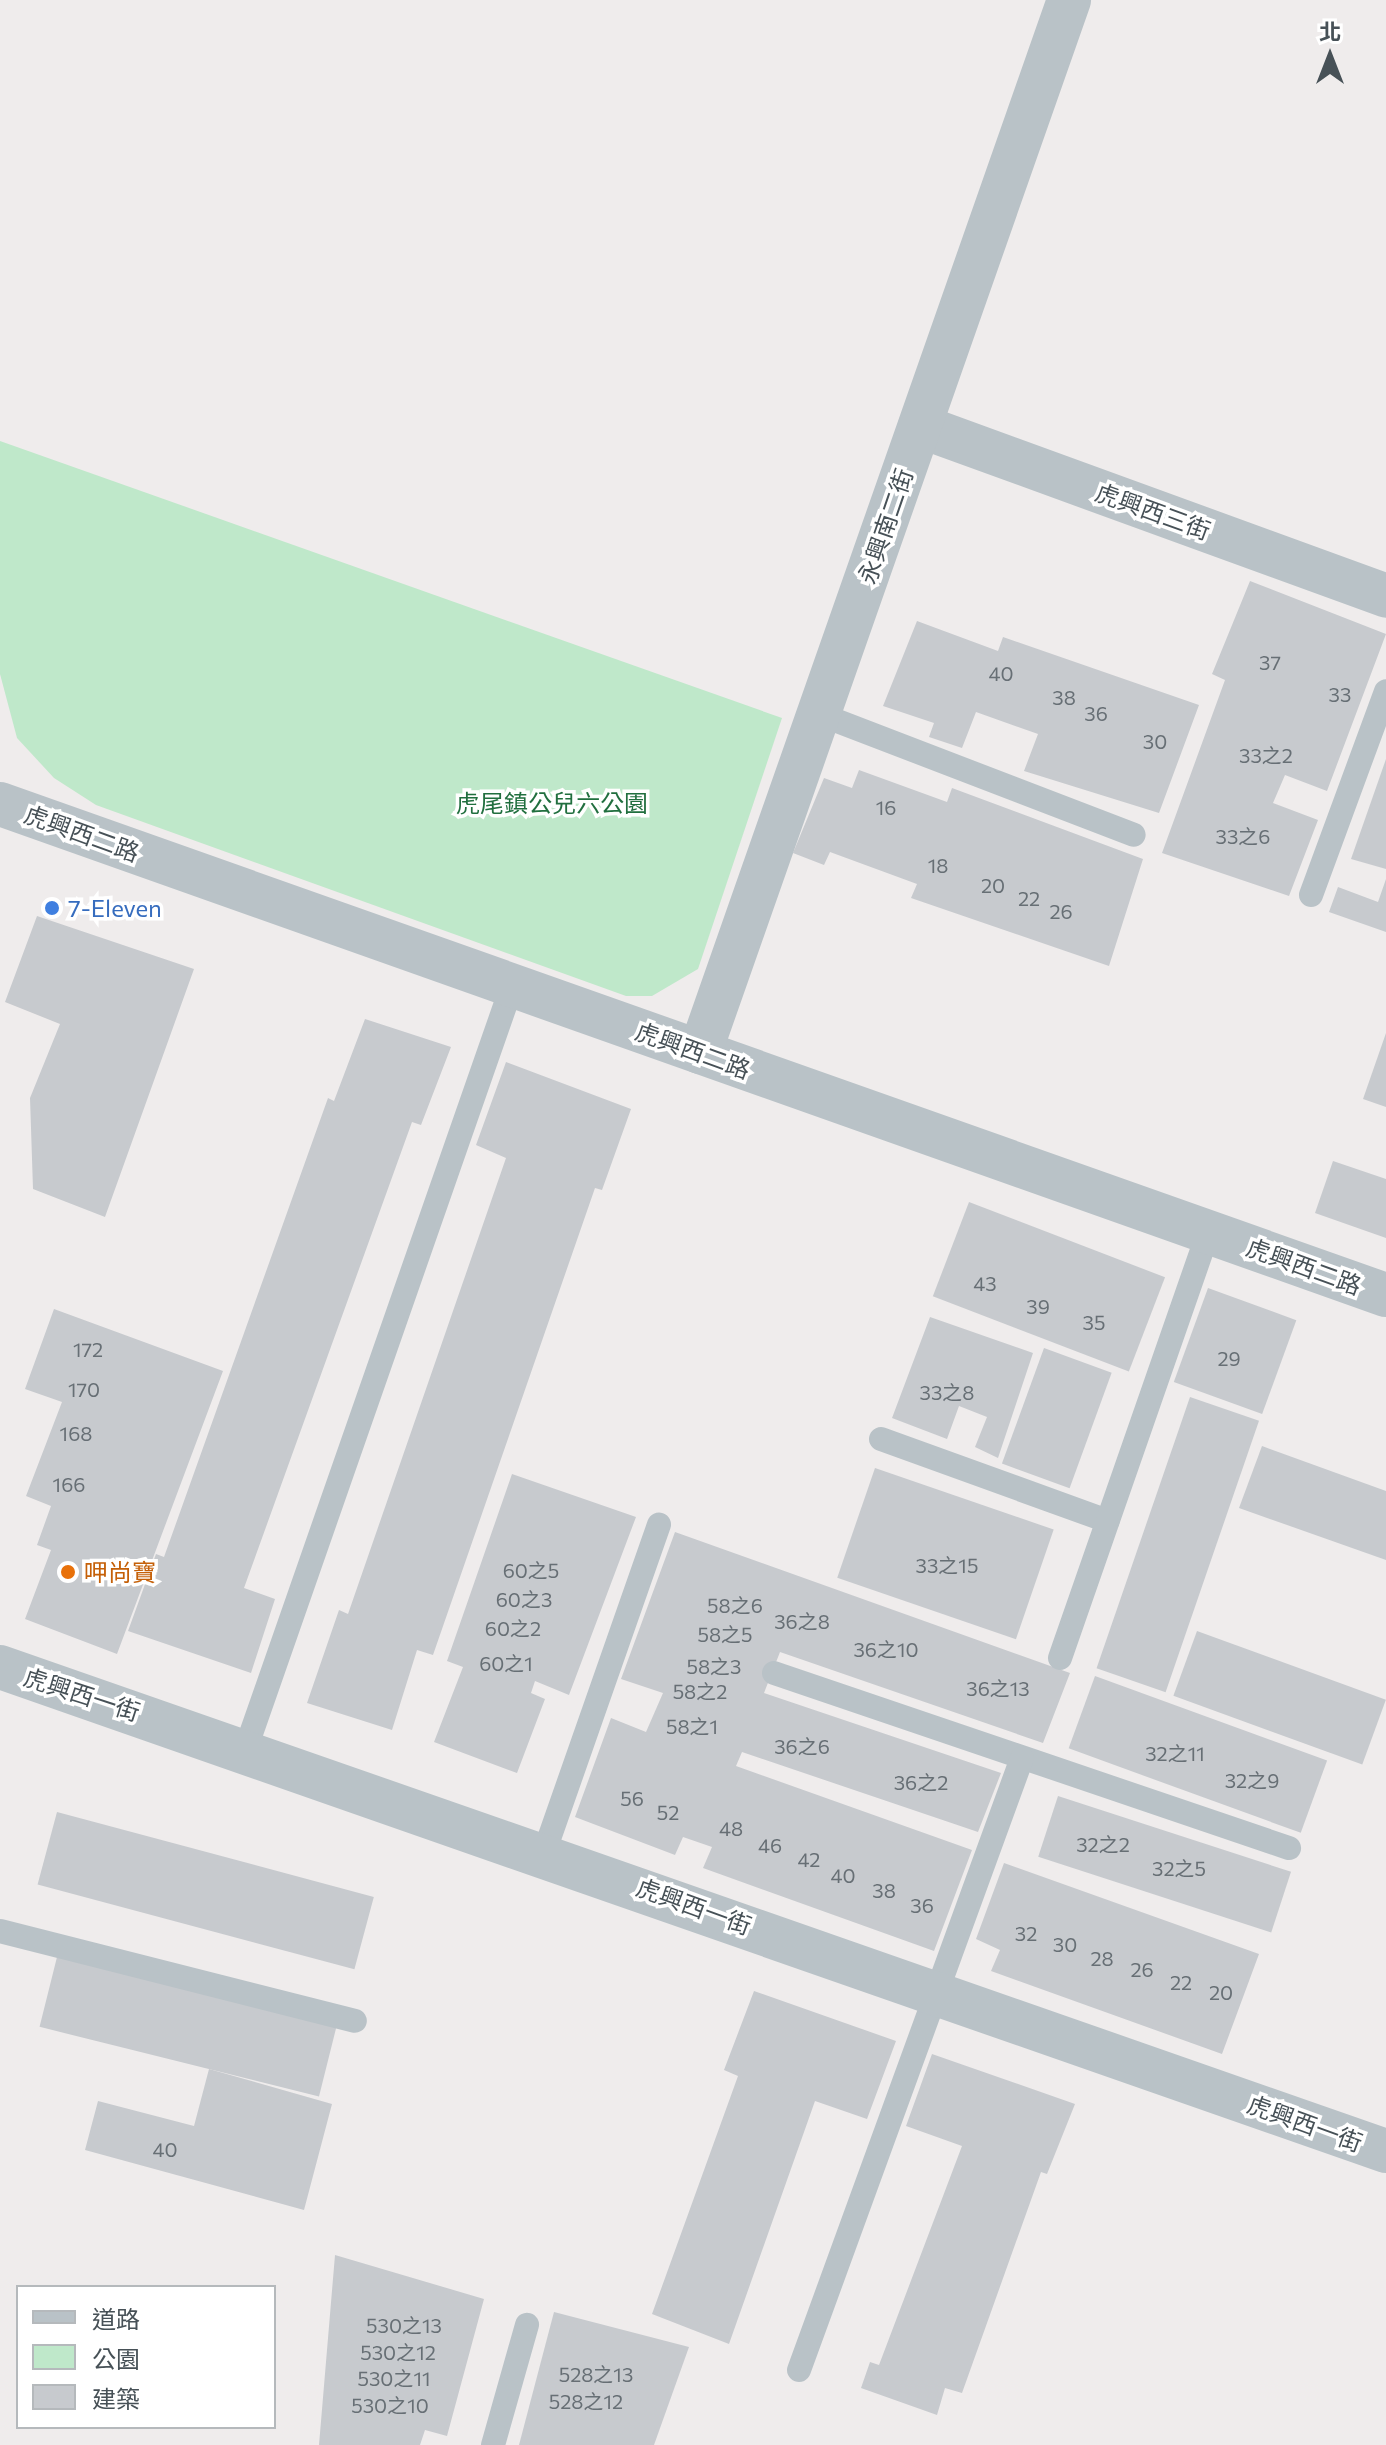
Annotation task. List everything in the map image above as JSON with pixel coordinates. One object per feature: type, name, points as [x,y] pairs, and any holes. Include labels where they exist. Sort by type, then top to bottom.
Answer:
[{"type":"street","name":"永興南二街","points":[[700,1052],[1069,0]]},
{"type":"street","name":"虎興西三街","points":[[920,426],[1386,596]]},
{"type":"street","name":"虎興西二路","points":[[0,804],[1386,1295]]},
{"type":"street","name":"虎興西一街","points":[[0,1667],[246,1748],[1386,2151]]},
{"type":"lane","points":[[1311,895],[1386,691]]},
{"type":"lane","points":[[819,714],[1134,835]]},
{"type":"lane","points":[[246,1748],[512,986]]},
{"type":"lane","points":[[1060,1658],[1208,1232]]},
{"type":"lane","points":[[881,1439],[1108,1521]]},
{"type":"lane","points":[[544,1853],[659,1525]]},
{"type":"lane","points":[[774,1673],[1289,1848]]},
{"type":"lane","points":[[799,2370],[1022,1758]]},
{"type":"lane","points":[[0,1931],[355,2021]]},
{"type":"lane","points":[[493,2445],[527,2325]]},
{"type":"green space","name":"虎尾鎮公兒六公園","points":[[0,441],[782,718],[698,969],[652,996],[626,996],[96,805],[54,778],[17,738],[0,674]]},
{"type":"building","points":[[1250,581],[1386,634],[1327,791],[1285,775],[1273,803],[1318,820],[1289,896],[1162,853],[1225,680],[1212,674]]},
{"type":"building","points":[[917,621],[998,651],[1003,637],[1199,705],[1159,813],[1024,771],[1038,734],[976,712],[962,748],[929,737],[934,723],[883,706]]},
{"type":"building","points":[[1386,759],[1386,869],[1351,859]]},
{"type":"building","points":[[859,770],[947,802],[952,788],[1143,859],[1109,966],[911,898],[917,884],[830,852],[824,865],[793,853],[824,778],[852,788]]},
{"type":"building","points":[[1386,879],[1386,932],[1329,912],[1338,887],[1378,902]]},
{"type":"building","points":[[37,916],[194,969],[105,1217],[33,1189],[30,1098],[60,1024],[5,1002]]},
{"type":"building","points":[[365,1019],[451,1047],[421,1125],[412,1122],[244,1588],[275,1599],[251,1673],[128,1631],[156,1554],[164,1557],[328,1098],[334,1101]]},
{"type":"building","points":[[1386,1033],[1386,1107],[1363,1099]]},
{"type":"building","points":[[506,1062],[631,1109],[602,1190],[595,1188],[433,1655],[417,1650],[392,1730],[307,1703],[339,1610],[348,1614],[506,1158],[476,1145]]},
{"type":"building","points":[[1333,1161],[1386,1179],[1386,1238],[1315,1213]]},
{"type":"building","points":[[969,1202],[1165,1277],[1129,1372],[933,1296]]},
{"type":"building","points":[[1208,1288],[1296,1320],[1262,1414],[1174,1382]]},
{"type":"building","points":[[54,1309],[223,1371],[117,1654],[25,1619],[51,1550],[37,1545],[51,1506],[26,1496],[62,1402],[25,1389]]},
{"type":"building","points":[[930,1317],[1033,1353],[998,1458],[975,1447],[987,1417],[959,1406],[947,1439],[892,1418]]},
{"type":"building","points":[[1044,1348],[1112,1373],[1070,1488],[1002,1464]]},
{"type":"building","points":[[1190,1397],[1259,1421],[1166,1692],[1097,1668]]},
{"type":"building","points":[[1262,1446],[1386,1491],[1386,1560],[1239,1508]]},
{"type":"building","points":[[875,1468],[1054,1530],[1016,1639],[837,1578]]},
{"type":"building","points":[[512,1474],[636,1517],[569,1695],[535,1681],[531,1693],[545,1699],[517,1773],[434,1742],[463,1667],[447,1661]]},
{"type":"building","points":[[675,1532],[1070,1673],[1043,1743],[780,1652],[764,1693],[1001,1773],[978,1832],[742,1752],[736,1766],[972,1850],[934,1951],[703,1868],[712,1847],[683,1837],[675,1855],[575,1817],[611,1718],[646,1732],[663,1693],[621,1679]]},
{"type":"building","points":[[1197,1631],[1386,1700],[1362,1765],[1173,1696]]},
{"type":"building","points":[[1095,1676],[1327,1760],[1301,1833],[1069,1748]]},
{"type":"building","points":[[1058,1796],[1291,1872],[1271,1933],[1038,1857]]},
{"type":"building","points":[[57,1812],[374,1897],[354,1969],[38,1884]]},
{"type":"building","points":[[1004,1863],[1259,1954],[1222,2054],[991,1971],[1000,1950],[976,1939]]},
{"type":"building","points":[[57,1957],[336,2027],[319,2097],[40,2027]]},
{"type":"building","points":[[754,1991],[896,2041],[867,2119],[815,2101],[729,2344],[652,2314],[738,2076],[724,2070]]},
{"type":"building","points":[[932,2054],[1075,2104],[1047,2174],[1041,2172],[962,2393],[945,2388],[937,2415],[861,2388],[870,2362],[879,2365],[962,2146],[906,2126]]},
{"type":"building","points":[[209,2069],[332,2104],[304,2210],[85,2150],[98,2101],[194,2126]]},
{"type":"building","points":[[335,2255],[484,2299],[447,2436],[425,2430],[420,2445],[319,2445]]},
{"type":"building","points":[[554,2312],[689,2347],[654,2445],[519,2445]]},
{"type":"place","name":"7-Eleven","points":[[52,908]]},
{"type":"place","name":"呷尚寶","points":[[68,1572]]}]
